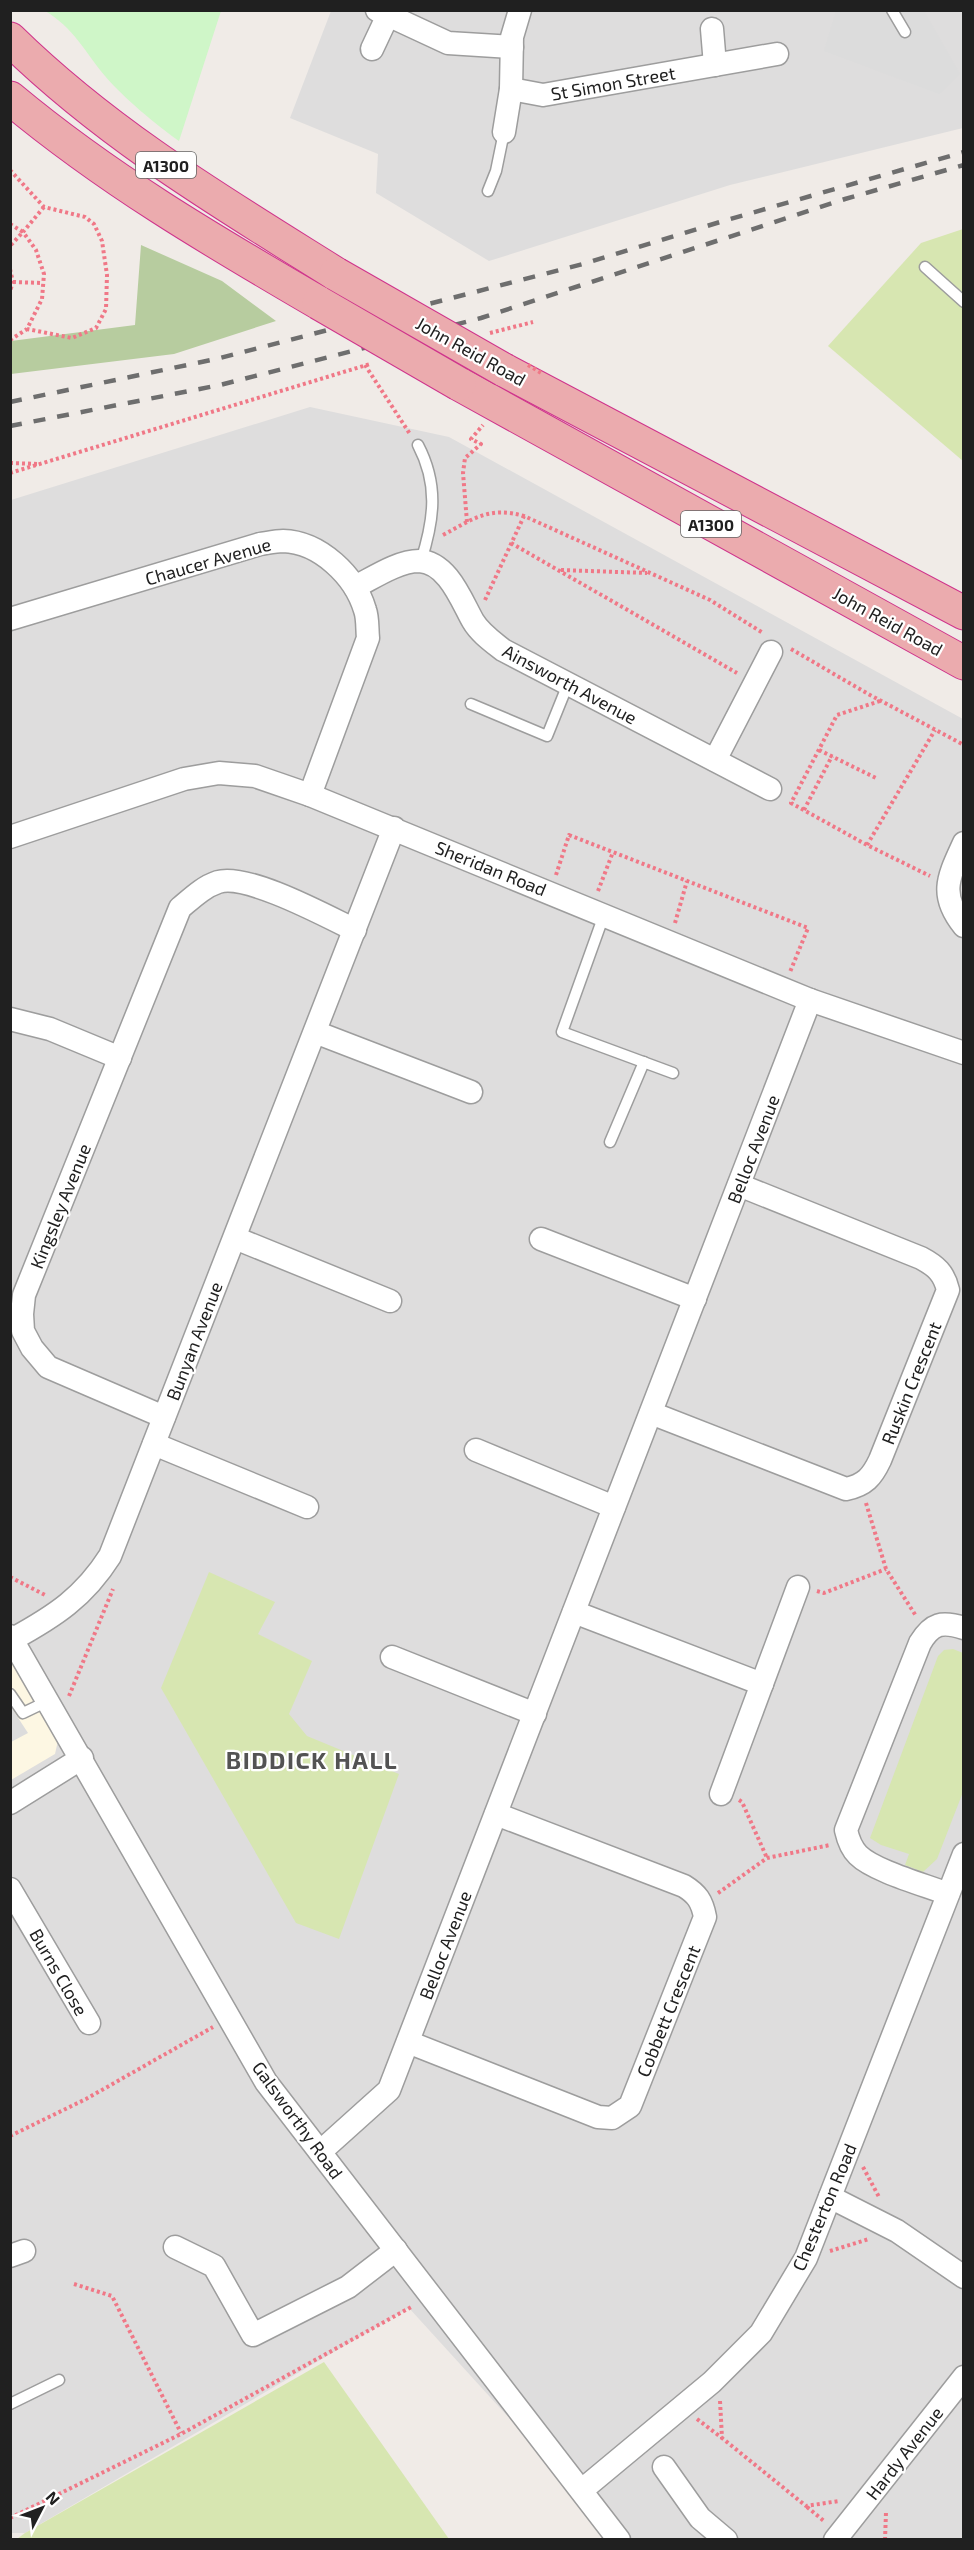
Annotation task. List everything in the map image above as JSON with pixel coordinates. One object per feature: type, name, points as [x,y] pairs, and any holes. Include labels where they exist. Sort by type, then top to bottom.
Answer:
[{"type":"highway","name":"John Reid Road","points":[[10,39],[51,79],[115,131],[220,202],[336,274],[504,370],[963,613]]},
{"type":"highway","name":"John Reid Road","points":[[10,98],[60,139],[174,218],[459,384],[963,663]]},
{"type":"street","points":[[504,132],[511,89],[512,37],[520,10]]},
{"type":"street","points":[[372,49],[383,13],[448,43],[512,47]]},
{"type":"street","points":[[712,29],[715,65]]},
{"type":"street","name":"St Simon Street","points":[[511,89],[543,95],[777,54]]},
{"type":"street","name":"Chaucer Avenue","points":[[10,619],[260,544],[283,541],[308,546],[331,561],[354,587],[366,610],[368,638],[310,795]]},
{"type":"street","points":[[354,587],[423,553]]},
{"type":"street","name":"Ainsworth Avenue","points":[[423,553],[453,583],[474,622],[503,650],[770,789]]},
{"type":"street","points":[[715,760],[774,646]]},
{"type":"street","name":"Sheridan Road","points":[[10,837],[184,779],[219,773],[255,776],[394,828],[810,1000],[963,1053]]},
{"type":"street","name":"Bunyan Avenue","points":[[11,1637],[52,1617],[78,1598],[101,1571],[110,1556],[394,828]]},
{"type":"street","points":[[963,843],[947,879],[948,897],[954,914],[963,926]]},
{"type":"street","name":"Kingsley Avenue","points":[[164,1417],[48,1367],[32,1348],[23,1331],[24,1295],[180,908],[200,891],[219,881],[251,883],[355,930]]},
{"type":"street","name":"Belloc Avenue","points":[[320,2152],[389,2090],[810,1000]]},
{"type":"street","points":[[10,1019],[50,1029],[120,1058]]},
{"type":"street","points":[[315,1032],[471,1092]]},
{"type":"street","name":"Ruskin Crescent","points":[[739,1185],[921,1258],[935,1266],[945,1277],[948,1290],[880,1460],[873,1475],[861,1486]]},
{"type":"street","points":[[235,1238],[390,1301]]},
{"type":"street","points":[[542,1239],[695,1299]]},
{"type":"street","points":[[651,1413],[846,1489],[861,1486]]},
{"type":"street","points":[[154,1444],[307,1507]]},
{"type":"street","points":[[476,1450],[615,1507]]},
{"type":"street","points":[[721,1794],[798,1587]]},
{"type":"street","points":[[574,1612],[762,1684]]},
{"type":"street","points":[[948,1894],[871,1865],[858,1855],[848,1841],[846,1830],[920,1643],[927,1632],[936,1626],[949,1623],[963,1628]]},
{"type":"street","name":"Galsworthy Road","points":[[11,1637],[266,2082],[620,2540]]},
{"type":"street","points":[[392,1656],[535,1714]]},
{"type":"street","points":[[10,1803],[82,1758]]},
{"type":"street","points":[[496,1814],[684,1886],[703,1904]]},
{"type":"street","name":"Chesterton Road","points":[[582,2490],[718,2376],[761,2333],[806,2258],[963,1854]]},
{"type":"street","name":"Burns Close","points":[[10,1889],[89,2024]]},
{"type":"street","name":"Cobbett Crescent","points":[[408,2042],[598,2117],[612,2118],[630,2106],[705,1917],[703,1904]]},
{"type":"street","points":[[830,2197],[897,2231],[963,2277]]},
{"type":"street","points":[[175,2247],[214,2266],[253,2335],[348,2287],[396,2250]]},
{"type":"street","name":"Hardy Avenue","points":[[845,2536],[868,2497],[963,2377]]},
{"type":"street","points":[[664,2467],[700,2518],[726,2540]]},
{"type":"lane","points":[[892,10],[905,32]]},
{"type":"lane","points":[[488,191],[496,171],[504,132]]},
{"type":"lane","points":[[925,267],[963,302]]},
{"type":"lane","points":[[418,445],[424,457],[431,489],[432,523],[423,553]]},
{"type":"lane","points":[[471,704],[547,736],[568,684]]},
{"type":"lane","points":[[597,912],[562,1032],[673,1073]]},
{"type":"lane","points":[[610,1142],[644,1062]]},
{"type":"lane","points":[[10,1694],[23,1713],[54,1710]]},
{"type":"lane","points":[[10,2404],[59,2380]]},
{"type":"path","points":[[10,170],[44,207],[85,217],[94,224],[102,240],[107,275],[106,309],[96,328],[72,338],[27,329]]},
{"type":"path","points":[[10,246],[44,207]]},
{"type":"path","points":[[10,224],[23,232],[36,250],[44,274],[42,299],[27,329],[10,340]]},
{"type":"path","points":[[10,269],[12,282],[10,291]]},
{"type":"path","points":[[12,282],[43,283]]},
{"type":"path","points":[[488,333],[533,322]]},
{"type":"path","points":[[10,473],[376,362]]},
{"type":"path","points":[[365,365],[379,390],[418,445]]},
{"type":"path","points":[[467,522],[463,473],[465,458],[481,444],[471,439],[486,422]]},
{"type":"path","points":[[10,463],[42,464]]},
{"type":"path","points":[[423,553],[467,522],[487,514],[506,511],[524,516],[710,600],[774,646],[963,745]]},
{"type":"path","points":[[474,622],[524,516]]},
{"type":"path","points":[[511,543],[755,683]]},
{"type":"path","points":[[560,570],[649,573]]},
{"type":"path","points":[[880,700],[837,715],[791,803],[925,875],[947,879]]},
{"type":"path","points":[[867,844],[935,730]]},
{"type":"path","points":[[819,750],[876,778]]},
{"type":"path","points":[[804,810],[832,756]]},
{"type":"path","points":[[551,893],[569,835],[808,928],[783,989]]},
{"type":"path","points":[[597,912],[614,852]]},
{"type":"path","points":[[669,942],[687,881]]},
{"type":"path","points":[[861,1486],[886,1569],[927,1632]]},
{"type":"path","points":[[798,1587],[824,1593],[886,1569]]},
{"type":"path","points":[[54,1710],[113,1590],[101,1571]]},
{"type":"path","points":[[10,1577],[67,1606]]},
{"type":"path","points":[[721,1794],[742,1802],[767,1858]]},
{"type":"path","points":[[703,1904],[767,1858],[848,1841]]},
{"type":"path","points":[[10,2136],[94,2095],[229,2018]]},
{"type":"path","points":[[74,2284],[112,2296],[181,2434]]},
{"type":"path","points":[[10,2518],[181,2434],[409,2308]]},
{"type":"path","points":[[718,2376],[722,2438]]},
{"type":"path","points":[[682,2407],[806,2506],[868,2497]]},
{"type":"shaded area","points":[[331,11],[963,11],[963,128],[730,185],[489,261],[376,193],[378,154],[290,118]]},
{"type":"shaded area","points":[[836,11],[924,11],[960,74],[939,94],[824,51]]},
{"type":"shaded area","points":[[310,407],[449,437],[963,719],[963,2539],[619,2539],[409,2308],[25,2533],[11,2533],[11,500]]},
{"type":"shaded area","points":[[10,1653],[59,1736],[55,1754],[11,1780]]},
{"type":"shaded area","points":[[11,1707],[28,1733],[10,1742]]},
{"type":"green space","points":[[45,11],[221,11],[179,141],[121,93],[71,32]]},
{"type":"green space","points":[[963,229],[963,461],[828,346],[921,243]]},
{"type":"green space","points":[[141,245],[222,281],[276,321],[174,354],[11,374],[11,341],[135,325]]},
{"type":"green space","points":[[209,1572],[275,1602],[258,1634],[312,1661],[289,1714],[307,1736],[399,1774],[339,1939],[296,1923],[161,1688]]},
{"type":"green space","points":[[953,1649],[963,1653],[963,1792],[937,1859],[923,1872],[905,1865],[909,1854],[881,1845],[870,1838],[938,1656],[944,1650]]},
{"type":"green space","points":[[324,2362],[449,2539],[17,2539],[25,2533]]},
{"type":"railway","points":[[10,402],[216,359],[583,264],[964,152]]},
{"type":"railway","points":[[10,426],[220,385],[481,318],[845,199],[964,165]]},
{"type":"district","name":"BIDDICK HALL","points":[[312,1759]]}]
